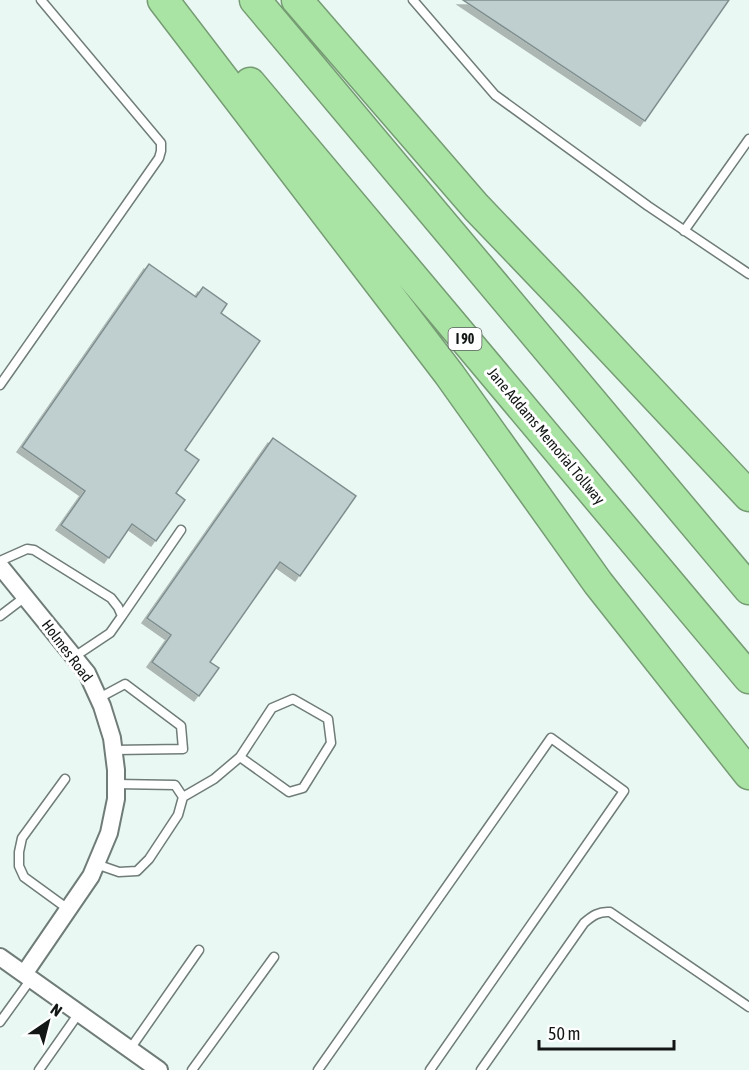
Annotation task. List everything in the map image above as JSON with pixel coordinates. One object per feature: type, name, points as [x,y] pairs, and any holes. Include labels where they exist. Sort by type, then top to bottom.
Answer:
[{"type":"highway","points":[[163,0],[449,374],[598,583],[749,774]]},
{"type":"highway","name":"Jane Addams Memorial Tollway","points":[[181,0],[749,678]]},
{"type":"highway","points":[[255,0],[749,589]]},
{"type":"highway","points":[[297,0],[476,207],[749,496]]},
{"type":"street","name":"Holmes Road","points":[[0,566],[87,673],[99,698],[114,750],[116,800],[109,833],[91,876],[27,976]]},
{"type":"street","points":[[0,957],[159,1070]]},
{"type":"lane","points":[[0,385],[159,158],[161,151],[161,143],[41,0]]},
{"type":"lane","points":[[413,0],[495,95],[648,206],[749,274]]},
{"type":"lane","points":[[684,231],[749,139]]},
{"type":"lane","points":[[74,657],[110,633],[181,530]]},
{"type":"lane","points":[[0,561],[27,549],[34,550],[111,598],[122,616]]},
{"type":"lane","points":[[0,616],[25,597]]},
{"type":"lane","points":[[99,698],[125,684],[181,726],[183,749],[114,750]]},
{"type":"lane","points":[[96,864],[119,872],[137,871],[149,860],[178,815],[183,797],[214,778],[240,758],[272,708],[293,699],[328,719],[331,743],[303,788],[289,792],[240,758]]},
{"type":"lane","points":[[318,1070],[551,738],[624,791],[430,1070]]},
{"type":"lane","points":[[65,778],[22,838],[19,866],[24,877],[68,909]]},
{"type":"lane","points":[[116,784],[175,785],[183,797]]},
{"type":"lane","points":[[481,1070],[584,923],[593,915],[603,911],[610,912],[749,1007]]},
{"type":"lane","points":[[130,1049],[199,950]]},
{"type":"lane","points":[[192,1070],[274,957]]},
{"type":"lane","points":[[0,1022],[27,976]]},
{"type":"lane","points":[[39,1070],[79,1013]]},
{"type":"building","points":[[463,0],[729,0],[645,121]]},
{"type":"building","points":[[149,264],[196,297],[203,287],[227,304],[221,313],[260,341],[185,450],[199,460],[176,493],[185,500],[156,541],[132,524],[109,558],[61,525],[85,491],[22,447]]},
{"type":"building","points":[[273,438],[356,496],[300,576],[280,562],[210,662],[219,668],[199,696],[152,662],[171,635],[147,618]]}]
